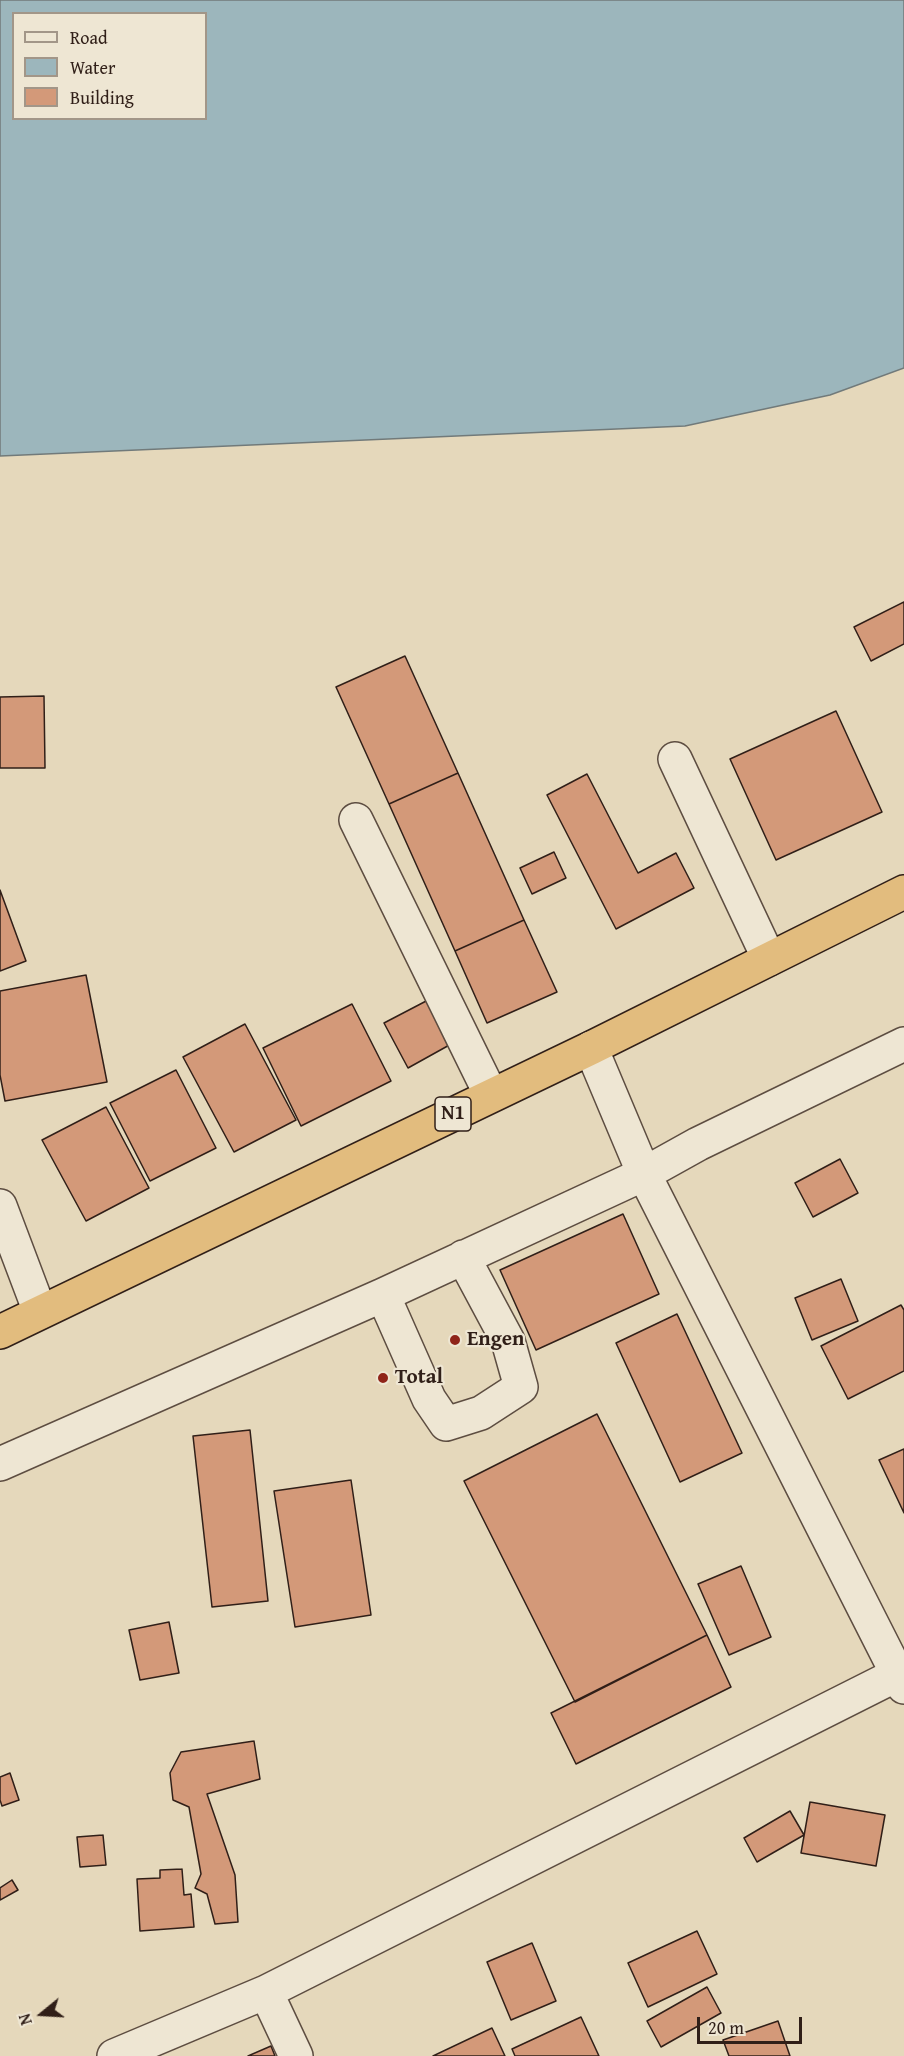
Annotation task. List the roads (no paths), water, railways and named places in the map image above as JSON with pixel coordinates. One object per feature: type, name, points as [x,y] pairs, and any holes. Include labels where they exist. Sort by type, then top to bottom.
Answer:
[{"type":"highway","name":"N1","points":[[0,1332],[591,1048],[904,892]]},
{"type":"street","points":[[675,759],[769,959]]},
{"type":"street","points":[[356,820],[491,1095]]},
{"type":"street","points":[[0,1464],[382,1295],[644,1174],[698,1144],[904,1044]]},
{"type":"street","points":[[114,2056],[266,1992],[902,1677],[644,1174],[591,1048]]},
{"type":"street","points":[[0,1206],[11,1269],[40,1312]]},
{"type":"street","points":[[382,1295],[429,1399],[446,1424],[481,1413],[521,1387],[508,1341],[463,1257]]},
{"type":"street","points":[[266,1992],[296,2056]]},
{"type":"water","points":[[0,0],[904,0],[904,368],[830,395],[685,426],[0,456]]},
{"type":"place","name":"Engen","points":[[455,1340]]},
{"type":"place","name":"Total","points":[[383,1378]]}]
